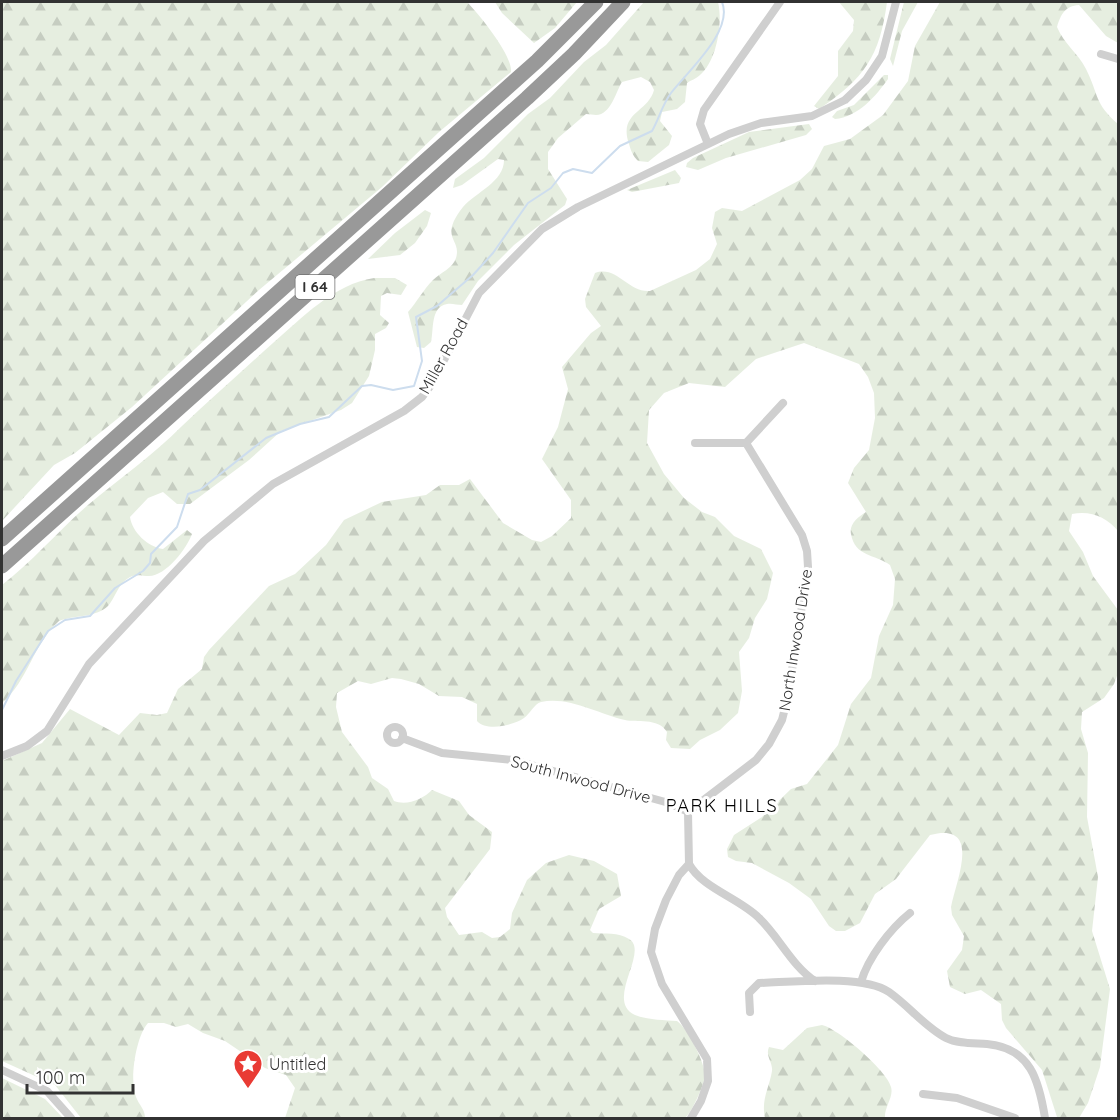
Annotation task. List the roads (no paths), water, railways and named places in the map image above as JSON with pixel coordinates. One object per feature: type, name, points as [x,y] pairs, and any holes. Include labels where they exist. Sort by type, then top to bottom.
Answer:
[{"type":"highway","name":"I 64","points":[[2,539],[537,61],[596,2]]},
{"type":"highway","name":"I 64","points":[[2,566],[527,98],[593,36],[623,2]]},
{"type":"street","points":[[708,144],[700,124],[704,110],[780,2]]},
{"type":"street","name":"Miller Road","points":[[2,756],[27,746],[47,731],[89,664],[166,578],[210,536],[286,476],[381,425],[422,397],[438,373],[479,293],[542,229],[579,207],[747,127],[812,116],[845,100],[866,80],[882,56],[896,2]]},
{"type":"street","points":[[1101,54],[1119,59]]},
{"type":"street","points":[[695,443],[747,443],[783,403]]},
{"type":"street","name":"North Inwood Drive","points":[[688,812],[739,775],[763,752],[782,720],[790,684],[807,577],[807,551],[802,535],[747,443]]},
{"type":"street","name":"South Inwood Drive","points":[[402,738],[450,755],[513,760],[669,803],[688,812]]},
{"type":"street","points":[[688,812],[689,864],[700,879],[733,897],[760,918],[799,966],[815,981]]},
{"type":"street","points":[[689,864],[679,875],[666,900],[655,929],[651,952],[662,984],[707,1059],[708,1081],[691,1119]]},
{"type":"street","points":[[861,982],[866,970],[893,930],[910,914]]},
{"type":"street","points":[[750,1012],[748,1000],[755,984],[815,981],[874,984],[888,992],[945,1038],[1000,1046],[1017,1055],[1032,1069],[1037,1078],[1045,1119]]},
{"type":"street","points":[[2,1071],[47,1091],[71,1119]]},
{"type":"street","points":[[923,1094],[957,1098],[1015,1119]]},
{"type":"waterway","points":[[2,710],[16,681],[48,631],[65,620],[90,616],[115,588],[143,571],[150,563],[151,554],[177,527],[188,494],[200,490],[266,438],[300,424],[329,417],[362,386],[371,385],[393,390],[414,386],[422,361],[416,317],[437,306],[473,275],[493,253],[528,203],[551,188],[563,173],[573,169],[592,173],[620,146],[652,131],[671,93],[715,38],[724,13],[722,2]]},
{"type":"place","name":"Untitled","points":[[248,1090]]},
{"type":"district","name":"PARK HILLS","points":[[722,806]]}]
